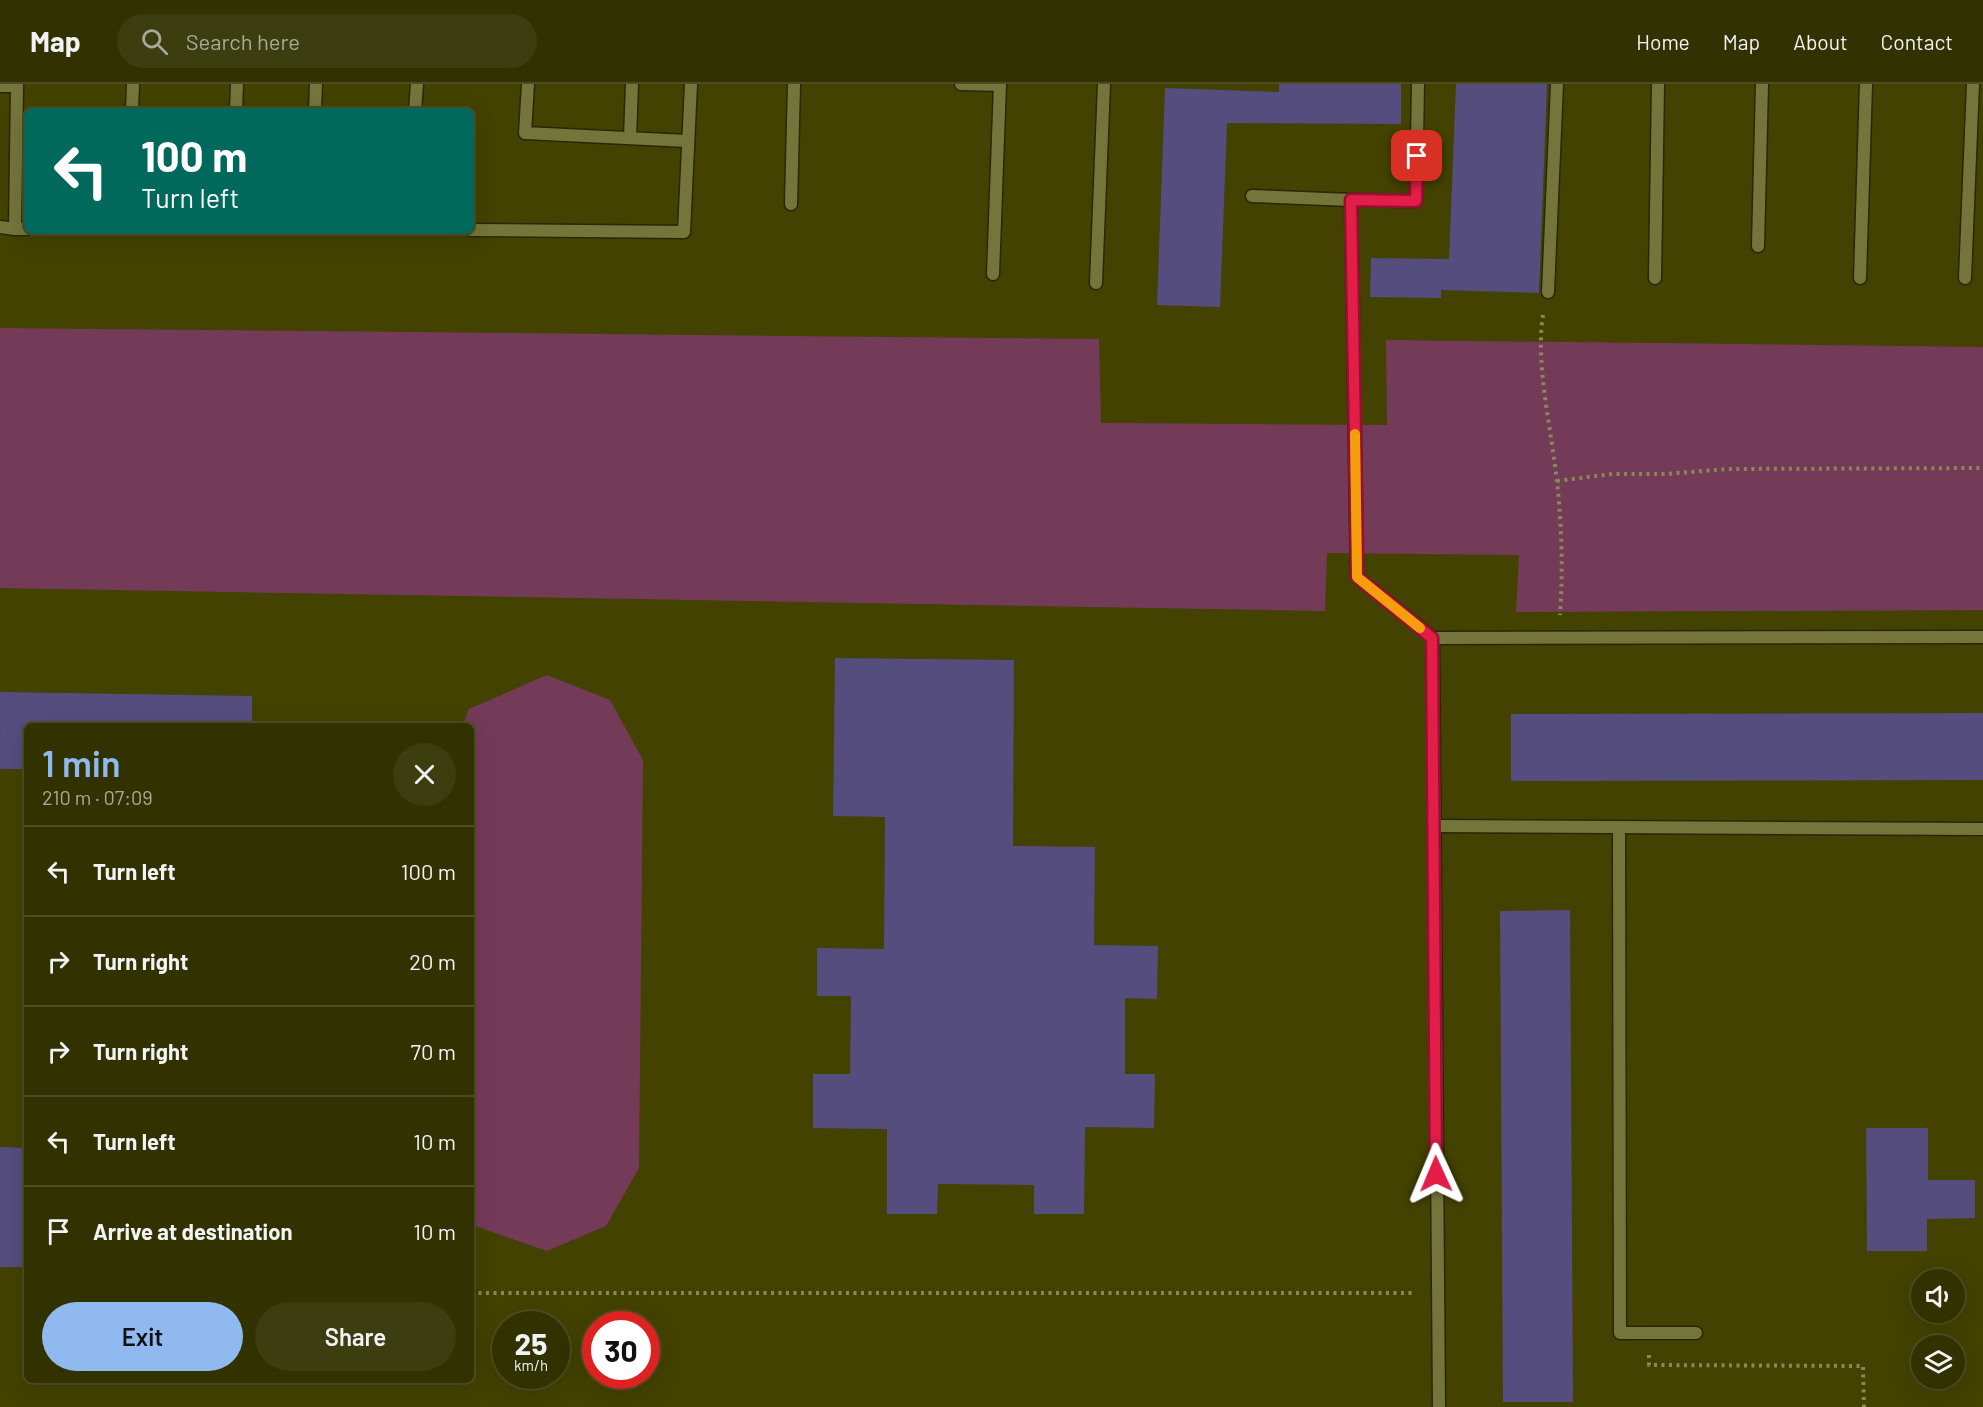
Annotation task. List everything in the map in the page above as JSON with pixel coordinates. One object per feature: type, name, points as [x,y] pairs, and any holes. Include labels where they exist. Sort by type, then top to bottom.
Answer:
[{"type":"street","points":[[132,108],[133,84]]},
{"type":"street","points":[[236,108],[237,84]]},
{"type":"street","points":[[315,108],[316,84]]},
{"type":"street","points":[[415,108],[417,84]]},
{"type":"street","points":[[528,84],[525,133],[687,141]]},
{"type":"street","points":[[630,138],[632,84]]},
{"type":"street","points":[[474,230],[684,232],[691,84]]},
{"type":"street","points":[[791,204],[794,84]]},
{"type":"street","points":[[961,84],[1000,85],[993,274]]},
{"type":"street","points":[[1096,283],[1104,84]]},
{"type":"street","points":[[1252,196],[1416,201],[1418,84]]},
{"type":"street","points":[[1548,292],[1557,84]]},
{"type":"street","points":[[1655,278],[1658,84]]},
{"type":"street","points":[[1758,246],[1762,84]]},
{"type":"street","points":[[1860,278],[1866,84]]},
{"type":"street","points":[[1965,278],[1973,84]]},
{"type":"street","points":[[0,86],[17,85],[21,229],[0,227]]},
{"type":"street","points":[[1351,200],[1357,577],[1432,638],[1983,637]]},
{"type":"street","points":[[1432,638],[1439,1407]]},
{"type":"street","points":[[1434,826],[1983,829]]},
{"type":"street","points":[[1619,828],[1620,1333],[1696,1333]]},
{"type":"path","points":[[1542,317],[1546,412],[1557,481],[1564,558],[1559,636]]},
{"type":"path","points":[[1557,481],[1612,474],[1665,474],[1728,469],[1983,468]]},
{"type":"path","points":[[474,1293],[1438,1293]]},
{"type":"path","points":[[1649,1333],[1649,1365],[1863,1366],[1864,1407]]},
{"type":"shaded area","points":[[0,328],[1099,339],[1101,423],[1387,425],[1386,340],[1983,347],[1983,610],[1516,612],[1519,555],[1327,553],[1325,611],[0,588]]},
{"type":"shaded area","points":[[547,675],[610,700],[643,760],[639,1168],[606,1226],[547,1251],[474,1224],[474,723],[463,723],[469,709]]},
{"type":"building","points":[[1279,84],[1401,84],[1401,124],[1227,123],[1220,307],[1157,305],[1165,88],[1279,92]]},
{"type":"building","points":[[1456,84],[1547,84],[1539,293],[1441,290],[1441,298],[1370,297],[1371,258],[1449,259]]},
{"type":"building","points":[[835,658],[1014,660],[1013,846],[1095,847],[1094,945],[1158,946],[1157,999],[1125,998],[1125,1074],[1155,1074],[1154,1128],[1085,1127],[1084,1214],[1034,1214],[1034,1185],[938,1184],[937,1214],[887,1214],[887,1129],[813,1128],[813,1074],[850,1074],[851,996],[817,996],[817,948],[884,949],[885,817],[833,816]]},
{"type":"building","points":[[0,692],[252,696],[252,723],[24,723],[24,769],[0,769]]},
{"type":"building","points":[[1983,713],[1983,780],[1511,781],[1511,714]]},
{"type":"building","points":[[1570,910],[1573,1402],[1503,1402],[1500,911]]},
{"type":"building","points":[[1866,1128],[1928,1128],[1928,1180],[1975,1180],[1975,1218],[1927,1219],[1927,1251],[1867,1251]]},
{"type":"building","points":[[0,1147],[24,1148],[24,1267],[0,1267]]},
{"type":"slow traffic","points":[[1355,434],[1357,577],[1420,628]]},
{"type":"route","points":[[1417,156],[1416,201],[1351,200],[1357,577],[1432,638],[1436,1174]]}]
